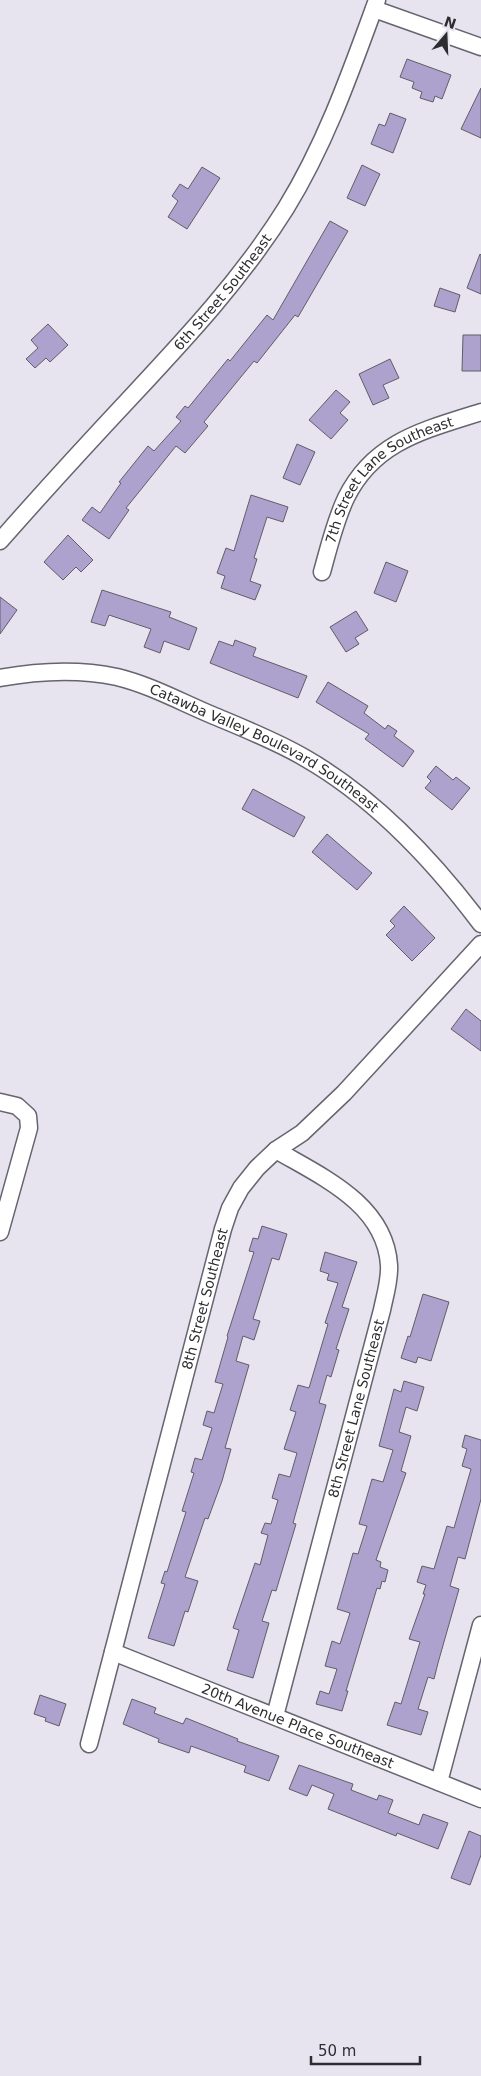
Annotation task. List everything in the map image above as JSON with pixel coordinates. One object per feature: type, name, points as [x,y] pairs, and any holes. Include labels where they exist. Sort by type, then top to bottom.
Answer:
[{"type":"street","points":[[376,4],[481,47]]},
{"type":"street","name":"6th Street Southeast","points":[[0,540],[195,328],[242,272],[268,235],[309,167],[337,105],[376,4]]},
{"type":"street","name":"7th Street Lane Southeast","points":[[322,572],[346,498],[356,480],[369,463],[385,450],[404,439],[481,412]]},
{"type":"street","name":"Catawba Valley Boulevard Southeast","points":[[0,678],[65,671],[89,672],[118,677],[152,689],[304,757],[340,781],[383,816],[434,868],[481,924]]},
{"type":"street","name":"8th Street Southeast","points":[[89,1744],[230,1208],[257,1168],[276,1150],[302,1133],[344,1092],[481,944]]},
{"type":"street","points":[[0,1102],[17,1106],[28,1116],[29,1128],[0,1232]]},
{"type":"street","name":"8th Street Lane Southeast","points":[[275,1716],[382,1310],[389,1267],[388,1251],[382,1236],[372,1218],[360,1203],[276,1150]]},
{"type":"street","points":[[439,1782],[481,1625]]},
{"type":"street","name":"20th Avenue Place Southeast","points":[[113,1652],[481,1799]]},
{"type":"building","points":[[407,59],[451,75],[442,99],[435,96],[433,102],[420,98],[422,92],[412,88],[414,82],[400,77]]},
{"type":"building","points":[[481,88],[481,138],[461,129]]},
{"type":"building","points":[[390,113],[406,119],[393,153],[371,144],[379,124],[385,126]]},
{"type":"building","points":[[362,165],[380,174],[365,206],[347,198]]},
{"type":"building","points":[[202,167],[220,178],[187,229],[168,217],[178,201],[172,196],[180,184],[188,189]]},
{"type":"building","points":[[330,221],[348,231],[298,317],[295,315],[257,363],[254,361],[204,422],[208,426],[185,453],[176,446],[126,508],[129,510],[109,539],[82,520],[92,507],[100,513],[121,483],[119,482],[148,446],[154,451],[181,421],[176,417],[185,406],[188,408],[228,359],[230,361],[267,315],[273,320]]},
{"type":"building","points":[[481,255],[481,294],[467,288]]},
{"type":"building","points":[[440,288],[460,295],[455,312],[434,306]]},
{"type":"building","points":[[48,324],[68,345],[50,362],[46,358],[35,368],[26,359],[38,348],[31,340]]},
{"type":"building","points":[[463,335],[481,335],[481,371],[462,371]]},
{"type":"building","points":[[390,359],[399,378],[383,385],[389,398],[373,405],[359,374]]},
{"type":"building","points":[[336,390],[350,402],[340,413],[348,420],[331,439],[309,420]]},
{"type":"building","points":[[297,444],[315,452],[300,485],[283,478]]},
{"type":"building","points":[[251,495],[288,507],[283,522],[267,517],[254,558],[257,559],[250,581],[261,585],[255,600],[221,588],[225,576],[217,573],[226,548],[234,551]]},
{"type":"building","points":[[68,535],[93,560],[81,572],[76,567],[63,580],[44,562]]},
{"type":"building","points":[[386,562],[408,571],[396,602],[374,593]]},
{"type":"building","points":[[102,590],[171,612],[169,617],[197,628],[189,650],[164,641],[160,653],[144,647],[151,629],[109,615],[105,626],[91,622]]},
{"type":"building","points":[[0,597],[17,610],[0,634]]},
{"type":"building","points":[[356,611],[368,630],[355,638],[359,644],[346,652],[330,627]]},
{"type":"building","points":[[235,640],[256,648],[253,656],[307,676],[298,698],[210,663],[219,641],[233,646]]},
{"type":"building","points":[[328,682],[368,706],[364,713],[385,729],[388,725],[397,731],[394,736],[414,751],[403,767],[365,739],[369,734],[316,702]]},
{"type":"building","points":[[436,766],[453,780],[456,777],[470,788],[452,810],[425,788],[431,781],[427,777]]},
{"type":"building","points":[[253,789],[305,817],[294,837],[242,809]]},
{"type":"building","points":[[327,834],[372,873],[357,890],[312,852]]},
{"type":"building","points":[[404,906],[435,938],[412,961],[386,935],[395,926],[390,921]]},
{"type":"building","points":[[466,1009],[481,1021],[481,1051],[451,1029]]},
{"type":"building","points":[[262,1226],[287,1234],[279,1260],[272,1258],[253,1319],[260,1321],[254,1340],[243,1336],[236,1361],[249,1365],[225,1448],[231,1449],[222,1481],[208,1519],[205,1518],[185,1577],[198,1581],[188,1612],[185,1611],[174,1646],[148,1638],[165,1584],[161,1583],[165,1571],[167,1572],[186,1512],[182,1511],[194,1473],[191,1472],[195,1458],[202,1460],[212,1428],[203,1425],[207,1411],[214,1413],[223,1384],[215,1382],[227,1336],[254,1252],[249,1251],[253,1238],[258,1239]]},
{"type":"building","points":[[325,1252],[357,1262],[342,1307],[349,1309],[336,1349],[339,1350],[331,1377],[327,1375],[319,1403],[326,1405],[293,1523],[296,1524],[276,1591],[272,1590],[262,1621],[269,1623],[253,1678],[227,1670],[239,1630],[233,1628],[255,1563],[260,1565],[268,1535],[261,1533],[265,1523],[271,1524],[278,1500],[272,1498],[279,1474],[290,1477],[297,1453],[284,1449],[296,1412],[290,1410],[298,1385],[309,1388],[328,1324],[325,1323],[338,1283],[327,1280],[329,1274],[320,1271]]},
{"type":"building","points":[[423,1294],[449,1302],[431,1361],[418,1357],[416,1363],[401,1358],[408,1336],[410,1337]]},
{"type":"building","points":[[404,1381],[424,1387],[417,1411],[406,1407],[399,1432],[411,1436],[401,1471],[406,1473],[376,1560],[381,1562],[380,1567],[388,1570],[385,1582],[382,1581],[380,1589],[377,1588],[346,1691],[348,1691],[342,1711],[316,1704],[320,1691],[329,1694],[337,1669],[325,1666],[332,1641],[340,1644],[350,1613],[337,1609],[353,1553],[358,1554],[367,1526],[359,1524],[372,1479],[383,1482],[393,1450],[379,1446],[394,1389],[401,1392]]},
{"type":"building","points":[[465,1435],[481,1440],[481,1499],[465,1559],[458,1557],[450,1586],[459,1589],[434,1679],[428,1677],[418,1709],[428,1712],[421,1735],[387,1725],[395,1702],[401,1704],[420,1642],[409,1639],[425,1594],[423,1594],[426,1585],[417,1582],[422,1566],[434,1569],[447,1526],[454,1528],[471,1469],[462,1466],[467,1449],[462,1447]]},
{"type":"building","points":[[40,1695],[66,1704],[59,1726],[45,1721],[46,1718],[34,1714]]},
{"type":"building","points":[[132,1699],[156,1708],[154,1713],[183,1724],[186,1718],[238,1739],[237,1741],[279,1756],[269,1781],[244,1772],[246,1766],[191,1746],[189,1753],[158,1742],[159,1739],[123,1724]]},
{"type":"building","points":[[299,1765],[353,1784],[351,1790],[377,1800],[379,1795],[393,1800],[388,1813],[419,1825],[423,1814],[448,1823],[438,1849],[397,1833],[396,1836],[328,1809],[334,1794],[312,1785],[307,1796],[289,1789]]},
{"type":"building","points":[[469,1831],[481,1836],[481,1855],[470,1885],[451,1878]]}]
